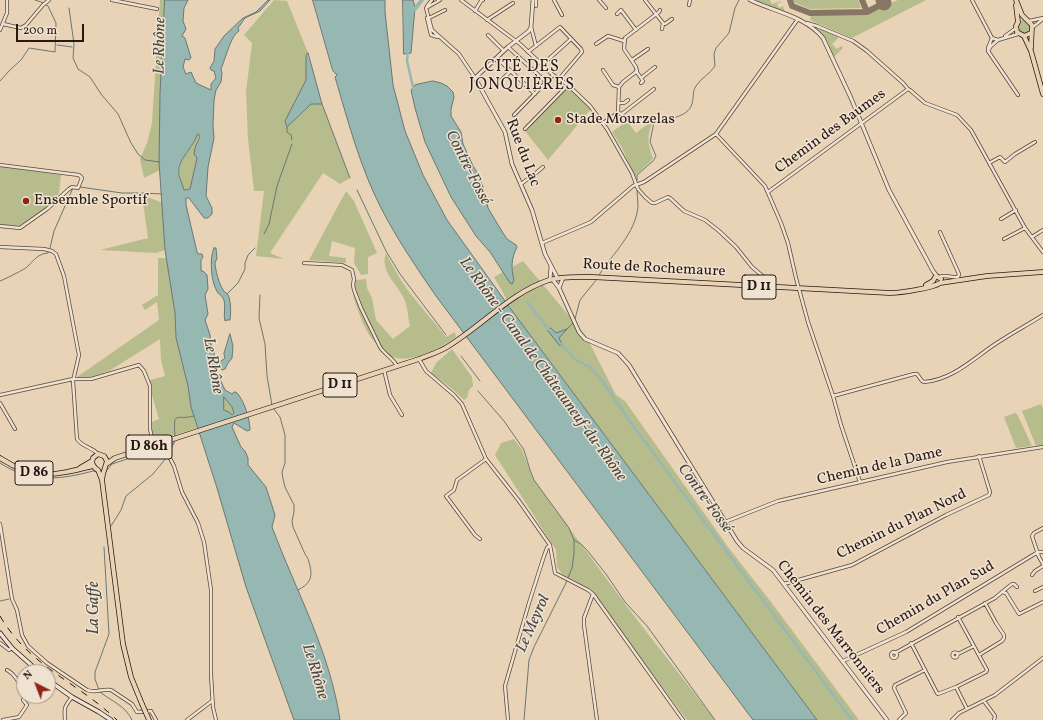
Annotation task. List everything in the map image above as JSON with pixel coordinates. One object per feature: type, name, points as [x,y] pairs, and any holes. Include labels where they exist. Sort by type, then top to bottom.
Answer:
[{"type":"main road","points":[[1016,0],[1027,20],[1033,27],[1030,33],[1030,51]]},
{"type":"main road","points":[[1016,0],[1018,22],[1016,28],[1018,34],[1024,36],[1030,33]]},
{"type":"main road","points":[[1018,22],[1027,20]]},
{"type":"main road","points":[[1024,36],[1043,94]]},
{"type":"main road","name":"Route de Rochemaure","points":[[419,359],[439,352],[460,339],[512,299],[536,286],[556,279],[592,277],[889,294],[918,289],[937,280],[955,281],[987,276],[1043,272]]},
{"type":"main road","name":"D 11","points":[[184,435],[419,359]]},
{"type":"main road","name":"D 86h","points":[[108,463],[115,458],[184,435]]},
{"type":"main road","points":[[102,480],[104,468],[108,463],[106,457],[96,455],[92,461],[93,466],[98,470],[102,480],[123,644],[132,677],[149,720]]},
{"type":"main road","name":"D 86h","points":[[106,457],[115,458]]},
{"type":"main road","name":"D 86","points":[[0,458],[13,466],[33,473],[53,475],[93,466]]},
{"type":"main road","name":"D 86","points":[[71,472],[92,461]]},
{"type":"main road","points":[[98,470],[104,468]]},
{"type":"main road","points":[[0,633],[12,648],[30,664]]},
{"type":"main road","points":[[56,686],[111,720]]},
{"type":"street","points":[[0,30],[7,13],[8,0]]},
{"type":"street","points":[[3,24],[21,28],[26,25],[49,0]]},
{"type":"street","points":[[112,0],[157,9]]},
{"type":"street","points":[[432,0],[425,11],[432,35],[441,38]]},
{"type":"street","points":[[426,8],[440,0]]},
{"type":"street","points":[[461,0],[516,41],[553,75],[568,85],[587,103],[603,123],[632,173],[642,194],[652,203],[668,197],[684,211],[699,217],[710,224],[736,247],[752,267],[771,284],[771,287]]},
{"type":"street","points":[[475,11],[483,0]]},
{"type":"street","points":[[534,0],[536,6]]},
{"type":"street","points":[[534,0],[530,29],[536,46]]},
{"type":"street","points":[[554,0],[562,15]]},
{"type":"street","points":[[599,0],[606,8]]},
{"type":"street","points":[[645,0],[663,23],[662,29]]},
{"type":"street","points":[[688,4],[690,0]]},
{"type":"street","points":[[750,0],[853,41],[876,59],[925,103],[958,115],[971,130],[1025,228],[1043,252]]},
{"type":"street","points":[[972,0],[992,38],[998,40]]},
{"type":"street","points":[[487,20],[513,3]]},
{"type":"street","points":[[426,8],[432,30],[441,38]]},
{"type":"street","points":[[429,18],[445,10]]},
{"type":"street","points":[[617,14],[621,10],[636,30]]},
{"type":"street","points":[[641,83],[643,81],[636,71],[636,67],[624,49],[624,41],[625,38],[660,10]]},
{"type":"street","points":[[1027,20],[1043,18]]},
{"type":"street","points":[[1033,27],[1043,18]]},
{"type":"street","points":[[663,23],[665,24],[672,19]]},
{"type":"street","points":[[542,243],[591,222],[633,186],[644,182],[716,134],[798,19]]},
{"type":"street","points":[[807,23],[818,32],[828,47],[889,190],[937,280],[944,275],[954,278],[958,277],[959,274],[940,232]]},
{"type":"street","points":[[528,52],[560,28],[581,49],[582,52],[559,79]]},
{"type":"street","points":[[1003,38],[1016,28]]},
{"type":"street","points":[[475,78],[530,29]]},
{"type":"street","points":[[988,51],[998,40],[1018,34]]},
{"type":"street","points":[[488,35],[504,52]]},
{"type":"street","points":[[596,44],[608,36],[624,41]]},
{"type":"street","name":"Rue du Lac","points":[[441,38],[459,54],[475,78],[505,132],[512,164],[532,210],[545,254],[556,279]]},
{"type":"street","points":[[992,38],[988,51],[1018,95]]},
{"type":"street","points":[[542,65],[571,39]]},
{"type":"street","points":[[508,47],[546,82]]},
{"type":"street","points":[[632,60],[648,48]]},
{"type":"street","points":[[497,58],[535,94]]},
{"type":"street","points":[[641,78],[655,67]]},
{"type":"street","points":[[603,70],[613,85],[619,87]]},
{"type":"street","points":[[496,85],[511,71]]},
{"type":"street","points":[[618,112],[619,87],[636,71]]},
{"type":"street","points":[[514,115],[553,75]]},
{"type":"street","points":[[525,129],[568,85]]},
{"type":"street","points":[[603,123],[618,112],[622,114],[654,89]]},
{"type":"street","name":"Chemin des Baumes","points":[[768,192],[908,89]]},
{"type":"street","points":[[618,103],[624,103],[628,100]]},
{"type":"street","points":[[716,134],[765,186],[787,236],[799,289],[816,348],[860,482]]},
{"type":"street","points":[[989,163],[998,157],[1005,162],[1035,142]]},
{"type":"street","points":[[0,165],[79,175],[82,178],[78,188],[72,187],[69,189],[47,209],[20,228],[0,226]]},
{"type":"street","points":[[521,184],[543,167]]},
{"type":"street","points":[[1001,219],[1016,210]]},
{"type":"street","points":[[1004,239],[1025,228]]},
{"type":"street","points":[[1032,237],[1043,230]]},
{"type":"street","points":[[0,247],[44,249],[52,251],[56,254],[64,276],[78,350],[79,359],[73,379],[77,440],[82,445],[92,449],[96,455]]},
{"type":"street","points":[[304,262],[342,265],[352,270],[354,279],[353,284],[361,308],[383,352],[393,360],[397,366]]},
{"type":"street","points":[[551,266],[559,288]]},
{"type":"street","name":"Chemin des Marronniers","points":[[556,279],[577,327],[585,339],[618,353],[629,365],[740,545],[768,566],[784,584],[887,720]]},
{"type":"street","points":[[833,396],[914,374],[917,374],[924,382],[944,376],[957,370],[999,341],[1043,315]]},
{"type":"street","points":[[419,359],[426,371],[454,395],[462,404],[486,459],[519,501],[550,545],[555,573],[593,594],[670,704],[683,720]]},
{"type":"street","points":[[0,395],[73,379],[91,379],[139,365],[144,371],[150,386],[150,429],[152,438]]},
{"type":"street","points":[[384,370],[390,395],[402,415]]},
{"type":"street","points":[[0,404],[15,429]]},
{"type":"street","points":[[162,443],[174,466],[182,492],[198,524],[204,542],[211,590],[211,675],[212,701],[216,720]]},
{"type":"street","name":"Chemin de la Dame","points":[[725,522],[778,501],[947,462],[1043,447]]},
{"type":"street","name":"Chemin du Plan Nord","points":[[784,584],[852,565],[946,515],[989,495],[990,492],[979,456]]},
{"type":"street","points":[[480,539],[475,535],[446,496],[454,490],[457,480],[486,459]]},
{"type":"street","points":[[0,524],[12,599],[17,610],[22,635],[28,646],[47,663],[87,690],[94,692],[107,689],[111,690],[132,704],[137,712],[151,711],[156,720]]},
{"type":"street","points":[[1032,576],[1035,571],[1043,565],[1032,536],[1034,533],[1043,528]]},
{"type":"street","points":[[508,720],[505,686],[544,556],[550,545]]},
{"type":"street","name":"Chemin du Plan Sud","points":[[843,661],[906,632],[1038,552]]},
{"type":"street","points":[[896,653],[985,603],[1012,584],[1014,584],[1017,588]]},
{"type":"street","points":[[1035,591],[1043,587]]},
{"type":"street","points":[[1002,592],[1006,593],[1019,614],[1043,602]]},
{"type":"street","points":[[593,594],[584,618],[584,625],[597,720]]},
{"type":"street","points":[[979,655],[1002,642],[1004,638],[1004,635],[985,603]]},
{"type":"street","points":[[912,644],[937,694],[956,687],[986,672],[987,670],[958,618]]},
{"type":"street","points":[[0,643],[9,650],[12,648]]},
{"type":"street","points":[[958,654],[974,646]]},
{"type":"street","points":[[952,720],[959,713],[984,701],[1005,688],[1043,658]]},
{"type":"street","points":[[7,670],[10,671],[16,678]]},
{"type":"street","points":[[899,720],[906,713],[894,688],[895,685],[925,670]]},
{"type":"street","points":[[956,687],[967,709]]},
{"type":"street","points":[[65,720],[65,705],[72,697]]},
{"type":"street","points":[[187,720],[212,701]]},
{"type":"street","points":[[984,701],[995,716],[994,720]]},
{"type":"street","points":[[3,720],[19,717],[26,704]]},
{"type":"green space","points":[[160,0],[165,0],[160,94],[160,170],[144,178],[140,159],[147,143],[152,123]]},
{"type":"green space","points":[[274,0],[287,1],[308,53],[306,56],[306,80],[285,121],[287,127],[311,104],[322,104],[350,178],[340,184],[323,173],[270,253],[284,259],[256,256],[264,191],[254,191],[248,139],[246,92],[252,43],[244,35]]},
{"type":"green space","points":[[755,0],[770,0],[772,4],[781,1],[777,4],[779,8],[783,6],[785,12]]},
{"type":"green space","points":[[792,0],[858,0],[861,8],[810,9],[793,2]]},
{"type":"green space","points":[[898,0],[926,0],[852,38],[810,20],[811,14],[863,15]]},
{"type":"green space","points":[[1024,20],[1029,22],[1031,27],[1029,32],[1024,34],[1019,32],[1017,27],[1019,22]]},
{"type":"green space","points":[[817,27],[839,37],[832,44],[837,49],[841,46],[843,48],[834,57],[828,43]]},
{"type":"green space","name":"Stade Mourzelas","points":[[566,86],[591,109],[548,160],[525,131]]},
{"type":"green space","points":[[653,120],[648,139],[653,158],[635,177],[622,148],[612,132],[627,121],[636,133]]},
{"type":"green space","points":[[198,134],[200,135],[194,154],[197,158],[190,189],[184,190],[180,176],[181,162]]},
{"type":"green space","name":"Ensemble Sportif","points":[[0,166],[61,175],[59,193],[45,209],[19,226],[0,225]]},
{"type":"green space","points":[[346,191],[354,201],[377,253],[368,257],[368,274],[361,275],[354,263],[355,248],[332,241],[329,256],[346,258],[346,263],[309,260]]},
{"type":"green space","points":[[142,195],[163,203],[165,250],[156,253],[100,250],[148,238]]},
{"type":"green space","points":[[386,253],[406,288],[446,337],[455,332],[456,337],[434,350],[417,356],[400,359],[386,353],[373,340],[364,325],[354,299],[353,293],[355,280],[366,279],[367,288],[372,298],[376,320],[393,339],[410,326],[405,301],[387,272],[385,266]]},
{"type":"green space","points":[[158,258],[167,258],[175,313],[176,338],[197,428],[157,441],[152,433],[152,422],[159,419],[152,395],[150,380],[165,376],[161,360],[160,339],[109,371],[90,377],[77,377],[159,320],[157,302],[145,310],[142,305],[158,295]]},
{"type":"green space","points":[[523,261],[586,336],[616,395],[625,401],[728,547],[859,720],[817,720],[513,312],[494,277]]},
{"type":"green space","points":[[452,349],[472,377],[473,386],[469,390],[467,398],[464,400],[431,373],[436,363]]},
{"type":"green space","points":[[224,397],[232,407],[234,413],[232,415],[224,410]]},
{"type":"green space","points":[[1041,404],[1043,408],[1043,445],[1036,446],[1022,411]]},
{"type":"green space","points":[[1015,413],[1017,414],[1032,446],[1016,448],[1004,417]]},
{"type":"green space","points":[[514,439],[522,450],[533,479],[628,608],[715,720],[687,720],[627,640],[592,590],[562,574],[557,567],[556,550],[495,455],[501,443]]},
{"type":"water","points":[[165,0],[188,0],[184,8],[183,21],[186,29],[182,36],[185,38],[191,58],[189,60],[185,59],[183,67],[186,74],[191,72],[196,83],[211,90],[211,84],[216,78],[214,71],[210,68],[214,61],[215,49],[224,36],[243,18],[256,12],[268,0],[270,0],[260,11],[245,18],[238,28],[239,31],[233,37],[221,69],[221,82],[216,90],[214,100],[214,138],[208,167],[206,196],[212,208],[212,214],[208,218],[204,218],[189,198],[186,198],[186,205],[197,252],[198,254],[202,254],[203,257],[201,260],[201,271],[207,275],[208,289],[205,295],[208,314],[205,320],[214,353],[216,371],[225,390],[232,394],[236,392],[242,399],[248,415],[250,430],[247,431],[234,423],[232,427],[248,458],[248,465],[266,487],[275,515],[272,527],[329,670],[340,720],[294,720],[246,587],[191,407],[188,386],[176,338],[175,313],[165,250],[159,162],[160,94]],"holes":[[[198,134],[200,136],[194,154],[197,158],[190,189],[184,190],[179,175],[179,167]],[[224,397],[232,407],[234,413],[232,415],[224,410]]]},
{"type":"water","name":"Le Rhône - Canal de Châteauneuf-du-Rhône","points":[[313,0],[385,0],[393,85],[405,131],[423,175],[447,220],[513,312],[817,720],[753,720],[436,296],[394,231],[381,208],[367,176],[350,127],[335,77],[337,75],[333,71]]},
{"type":"water","points":[[403,0],[413,0],[415,7],[411,53],[404,54]]},
{"type":"water","points":[[308,53],[322,104],[311,104],[287,127],[285,121],[306,80],[306,56]]},
{"type":"water","points":[[433,81],[447,86],[453,92],[454,97],[451,116],[461,132],[463,144],[484,190],[488,208],[507,239],[517,247],[512,267],[514,280],[512,284],[490,252],[476,236],[451,197],[425,142],[411,90],[415,85]]},
{"type":"water","points":[[214,248],[216,248],[217,259],[215,262],[220,284],[229,296],[231,311],[230,320],[225,321],[224,300],[218,293],[212,277],[211,264]]},
{"type":"water","points":[[551,328],[556,333],[567,329],[559,338],[562,344],[560,346],[548,331]]},
{"type":"water","points":[[230,334],[233,346],[232,358],[225,369],[222,370],[217,364],[225,358],[224,354]]},
{"type":"waterway","points":[[35,0],[44,3]]},
{"type":"waterway","points":[[414,10],[422,0]]},
{"type":"waterway","points":[[637,180],[637,175],[653,161],[656,156],[650,142],[654,122],[676,117],[690,109],[696,86],[715,66],[714,54],[716,48],[729,33],[735,8],[739,0]]},
{"type":"waterway","points":[[0,81],[21,60],[29,48],[55,52],[56,23],[48,6],[46,5]]},
{"type":"waterway","points":[[69,8],[74,44],[73,58],[78,69],[90,77],[101,94],[118,114],[131,143],[138,154],[145,160],[160,162]]},
{"type":"waterway","points":[[57,45],[72,47]]},
{"type":"waterway","name":"Contre-Fossé","points":[[408,50],[407,61],[414,91]]},
{"type":"waterway","points":[[322,104],[350,178]]},
{"type":"waterway","points":[[287,127],[287,132],[291,135],[292,140]]},
{"type":"waterway","points":[[264,234],[269,224],[277,186],[292,144]]},
{"type":"waterway","name":"Le Rhône","points":[[171,148],[171,165]]},
{"type":"waterway","points":[[59,197],[71,186]]},
{"type":"waterway","points":[[80,187],[122,193],[138,193]]},
{"type":"waterway","points":[[50,248],[54,231],[73,188]]},
{"type":"waterway","points":[[357,190],[386,251],[400,274],[446,335]]},
{"type":"waterway","points":[[599,275],[623,242],[633,225],[638,206],[637,190]]},
{"type":"waterway","points":[[141,193],[162,194]]},
{"type":"waterway","points":[[227,294],[238,283],[245,269],[245,263],[248,255],[255,248]]},
{"type":"waterway","points":[[0,281],[23,269],[37,257],[48,253],[49,251]]},
{"type":"waterway","points":[[575,319],[580,300],[597,279]]},
{"type":"waterway","points":[[260,295],[259,318],[265,344],[267,376],[272,405]]},
{"type":"waterway","name":"Contre-Fossé","points":[[527,302],[550,331]]},
{"type":"waterway","points":[[566,330],[573,323]]},
{"type":"waterway","name":"Contre-Fossé","points":[[560,343],[576,360],[590,367],[601,379],[631,423],[852,720]]},
{"type":"waterway","points":[[461,356],[480,381]]},
{"type":"waterway","points":[[478,391],[504,421],[524,450],[534,480],[569,528],[574,540],[586,549],[606,574],[625,602],[647,626],[715,720]]},
{"type":"waterway","points":[[273,408],[280,417],[285,435],[285,463],[282,472],[285,487],[294,505],[292,521],[293,527],[308,560],[311,571],[309,581],[305,586],[298,590]]},
{"type":"waterway","name":"La Gaffe","points":[[175,436],[175,419],[194,416]]},
{"type":"waterway","name":"La Gaffe","points":[[169,453],[175,441]]},
{"type":"waterway","name":"La Gaffe","points":[[166,446],[174,443]]},
{"type":"waterway","points":[[107,470],[112,464],[160,448]]},
{"type":"waterway","name":"La Gaffe","points":[[111,526],[121,510],[126,496],[153,474],[167,457]]},
{"type":"waterway","points":[[0,463],[23,474],[34,477],[57,478],[93,471],[97,472]]},
{"type":"waterway","name":"Le Meyrol","points":[[524,720],[529,660],[572,568],[574,540]]},
{"type":"waterway","name":"La Gaffe","points":[[99,690],[95,679],[95,672],[109,634],[104,547]]},
{"type":"waterway","points":[[0,601],[9,599]]},
{"type":"waterway","name":"La Gaffe","points":[[100,692],[122,707],[132,720]]},
{"type":"taxiway","points":[[790,0],[792,6],[810,13],[867,12]]},
{"type":"taxiway","points":[[862,0],[867,12],[884,3]]},
{"type":"railway","points":[[0,616],[12,634],[39,661],[86,694],[117,720]]},
{"type":"place","name":"Stade Mourzelas","points":[[558,120]]},
{"type":"place","name":"Ensemble Sportif","points":[[26,201]]},
{"type":"district","name":"CITÉ DES JONQUIÈRES","points":[[522,77]]}]
